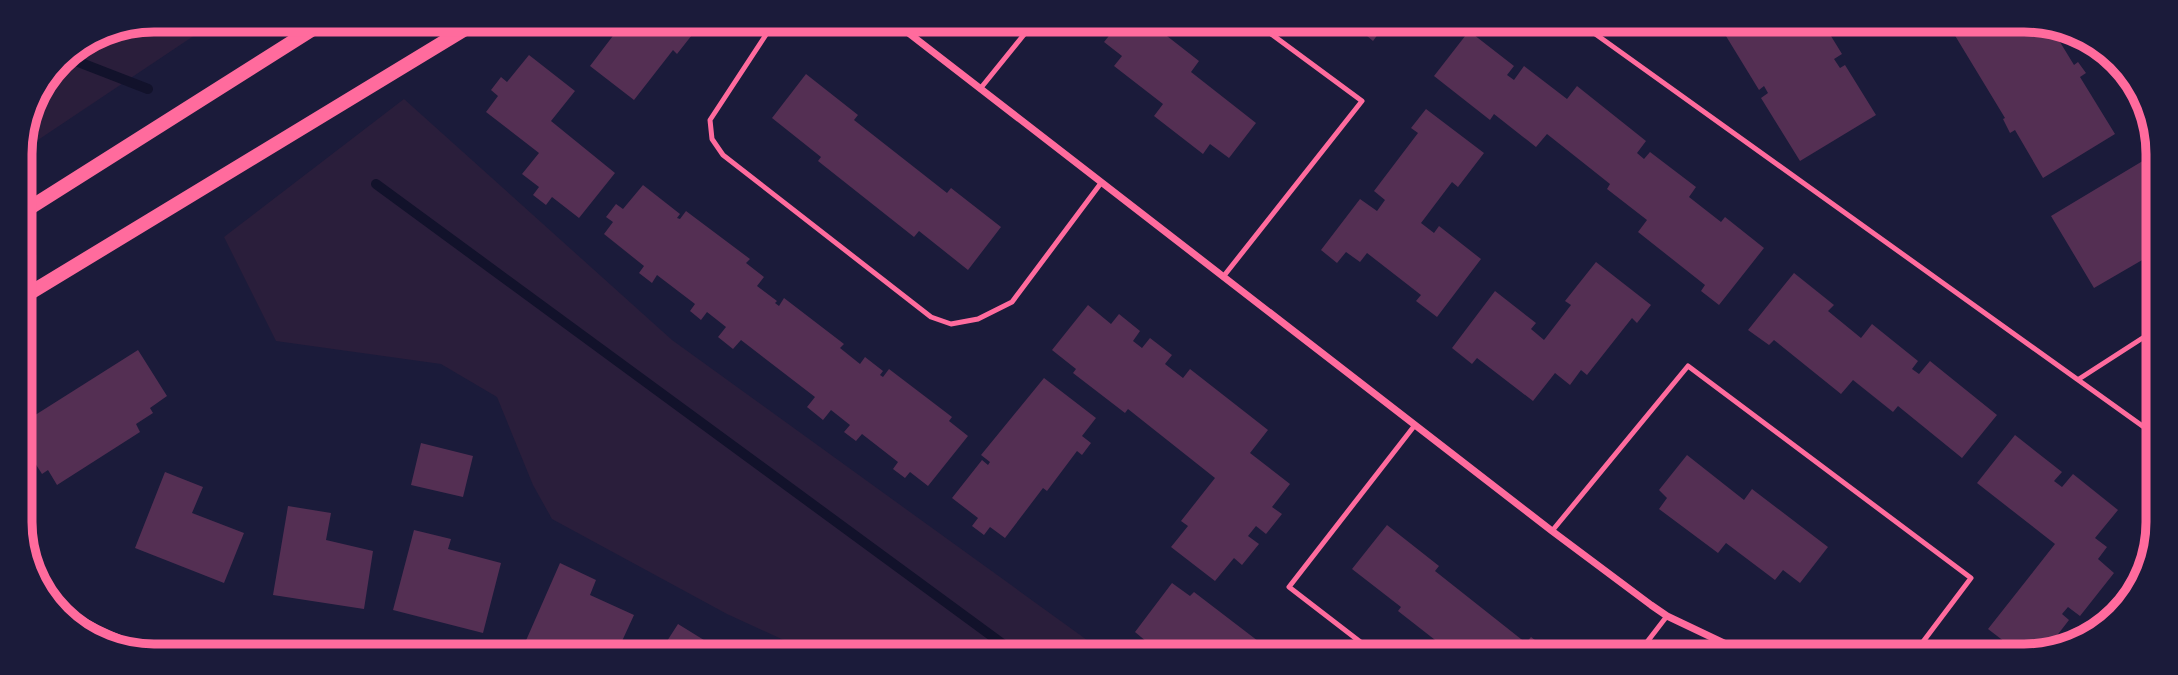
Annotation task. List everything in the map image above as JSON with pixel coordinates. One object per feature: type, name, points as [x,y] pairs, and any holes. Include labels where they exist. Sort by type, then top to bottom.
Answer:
[{"type":"main road","points":[[32,206],[308,32]]},
{"type":"main road","points":[[32,292],[460,32]]},
{"type":"street","points":[[907,32],[1552,531],[1667,616],[1724,643]]},
{"type":"lane","points":[[768,32],[710,120],[712,139],[723,155],[931,317],[951,324],[978,319],[1012,302],[1101,183]]},
{"type":"lane","points":[[980,89],[1026,32]]},
{"type":"lane","points":[[1223,277],[1362,101],[1269,32]]},
{"type":"lane","points":[[1593,32],[2146,428]]},
{"type":"lane","points":[[2079,379],[2146,336]]},
{"type":"lane","points":[[1552,531],[1688,366],[1970,578],[1922,643]]},
{"type":"lane","points":[[1362,643],[1289,587],[1415,425]]},
{"type":"lane","points":[[1646,643],[1667,616]]},
{"type":"shaded area","points":[[200,32],[32,144],[41,107],[52,86],[67,67],[86,52],[107,41],[130,34]]},
{"type":"shaded area","points":[[404,99],[672,340],[1092,644],[792,644],[727,614],[552,519],[533,485],[497,397],[441,364],[276,341],[224,237]]},
{"type":"building","points":[[616,32],[694,32],[677,54],[673,50],[634,100],[590,66]]},
{"type":"building","points":[[1112,32],[1162,32],[1199,61],[1191,72],[1256,123],[1229,158],[1210,144],[1203,154],[1154,116],[1163,104],[1114,66],[1122,56],[1104,42]]},
{"type":"building","points":[[1362,32],[1380,32],[1373,41]]},
{"type":"building","points":[[1470,32],[1514,66],[1507,75],[1514,80],[1524,66],[1567,99],[1577,86],[1646,141],[1637,153],[1644,159],[1650,152],[1696,187],[1689,197],[1721,222],[1725,217],[1764,248],[1719,305],[1701,291],[1705,285],[1638,232],[1647,220],[1607,189],[1610,184],[1547,134],[1536,147],[1494,114],[1490,120],[1434,76]]},
{"type":"building","points":[[1724,32],[1829,32],[1842,54],[1834,59],[1840,68],[1845,65],[1876,115],[1800,161],[1761,98],[1768,93],[1764,86],[1759,90]]},
{"type":"building","points":[[1953,32],[2024,32],[2056,36],[2074,65],[2078,62],[2086,73],[2080,77],[2115,134],[2043,178],[2015,130],[2010,133],[2003,119],[2005,118]]},
{"type":"building","points":[[529,55],[575,91],[551,121],[615,173],[579,218],[552,197],[546,205],[533,195],[539,187],[522,174],[539,153],[486,112],[498,96],[491,90],[501,77],[507,82]]},
{"type":"building","points":[[806,74],[858,115],[854,120],[947,193],[951,188],[1001,227],[968,270],[919,231],[914,237],[818,161],[821,157],[772,118]]},
{"type":"building","points":[[1426,109],[1484,153],[1458,187],[1452,182],[1421,223],[1434,233],[1439,226],[1481,259],[1437,317],[1416,301],[1421,295],[1367,253],[1360,262],[1346,252],[1337,263],[1321,250],[1360,199],[1377,211],[1385,200],[1374,191],[1418,133],[1411,128]]},
{"type":"building","points":[[2146,159],[2146,258],[2094,288],[2051,216]]},
{"type":"building","points":[[643,185],[680,214],[677,218],[680,219],[686,211],[750,259],[746,263],[764,277],[757,286],[777,301],[775,303],[779,306],[784,298],[844,344],[840,348],[860,364],[865,357],[883,371],[880,375],[883,377],[889,369],[952,417],[949,421],[968,436],[928,486],[910,472],[905,478],[893,469],[898,462],[862,434],[856,441],[844,432],[850,425],[831,410],[823,420],[807,407],[815,397],[741,340],[733,349],[718,337],[726,327],[707,312],[701,320],[690,311],[695,304],[657,275],[652,283],[639,273],[644,266],[604,234],[613,222],[606,217],[616,204],[623,209]]},
{"type":"building","points":[[1596,262],[1651,305],[1637,323],[1632,318],[1587,375],[1581,370],[1570,385],[1555,373],[1533,401],[1477,358],[1472,364],[1452,348],[1495,291],[1536,323],[1531,329],[1544,340],[1571,305],[1565,301]]},
{"type":"building","points":[[1794,273],[1834,305],[1828,311],[1861,338],[1872,324],[1918,361],[1912,369],[1919,374],[1930,361],[1997,415],[1962,458],[1898,406],[1893,412],[1853,380],[1841,394],[1774,340],[1769,345],[1748,330]]},
{"type":"building","points":[[1088,305],[1111,324],[1119,314],[1140,331],[1133,341],[1142,348],[1150,338],[1172,355],[1165,364],[1183,378],[1190,369],[1268,430],[1250,453],[1290,484],[1272,507],[1282,514],[1266,534],[1256,526],[1248,536],[1259,544],[1242,565],[1234,558],[1215,581],[1171,547],[1188,526],[1181,521],[1215,478],[1128,409],[1125,413],[1073,373],[1076,369],[1052,350]]},
{"type":"building","points":[[138,350],[167,396],[150,408],[153,413],[136,424],[140,432],[57,485],[48,470],[42,474],[32,458],[32,417]]},
{"type":"building","points":[[1044,378],[1096,418],[1082,436],[1091,443],[1082,455],[1077,451],[1047,491],[1043,488],[1005,538],[990,527],[984,535],[972,526],[978,518],[952,498],[982,460],[988,465],[990,462],[981,455]]},
{"type":"building","points":[[2015,435],[2062,472],[2054,481],[2062,487],[2073,474],[2118,510],[2095,538],[2107,547],[2098,559],[2114,573],[2080,616],[2068,607],[2062,614],[2069,620],[2054,639],[2006,643],[1988,629],[2055,544],[1977,483]]},
{"type":"building","points":[[421,443],[473,456],[463,497],[411,485]]},
{"type":"building","points":[[1687,455],[1744,500],[1752,489],[1828,547],[1800,583],[1783,570],[1775,580],[1726,543],[1718,553],[1659,509],[1667,498],[1659,490]]},
{"type":"building","points":[[165,472],[203,487],[192,513],[244,533],[224,583],[135,548]]},
{"type":"building","points":[[288,506],[331,513],[326,540],[373,551],[364,609],[273,595]]},
{"type":"building","points":[[1387,525],[1439,566],[1435,571],[1526,643],[1531,637],[1539,643],[1439,643],[1398,611],[1401,607],[1352,569]]},
{"type":"building","points":[[414,530],[451,539],[448,549],[501,563],[483,633],[393,610]]},
{"type":"building","points":[[560,563],[596,580],[590,595],[634,615],[621,644],[525,644]]},
{"type":"building","points":[[1172,583],[1190,596],[1194,592],[1258,641],[1257,643],[1149,643],[1135,632]]},
{"type":"building","points":[[678,624],[710,644],[665,644]]},
{"type":"waterway","points":[[75,61],[148,89]]},
{"type":"waterway","points":[[376,184],[1002,644]]}]
